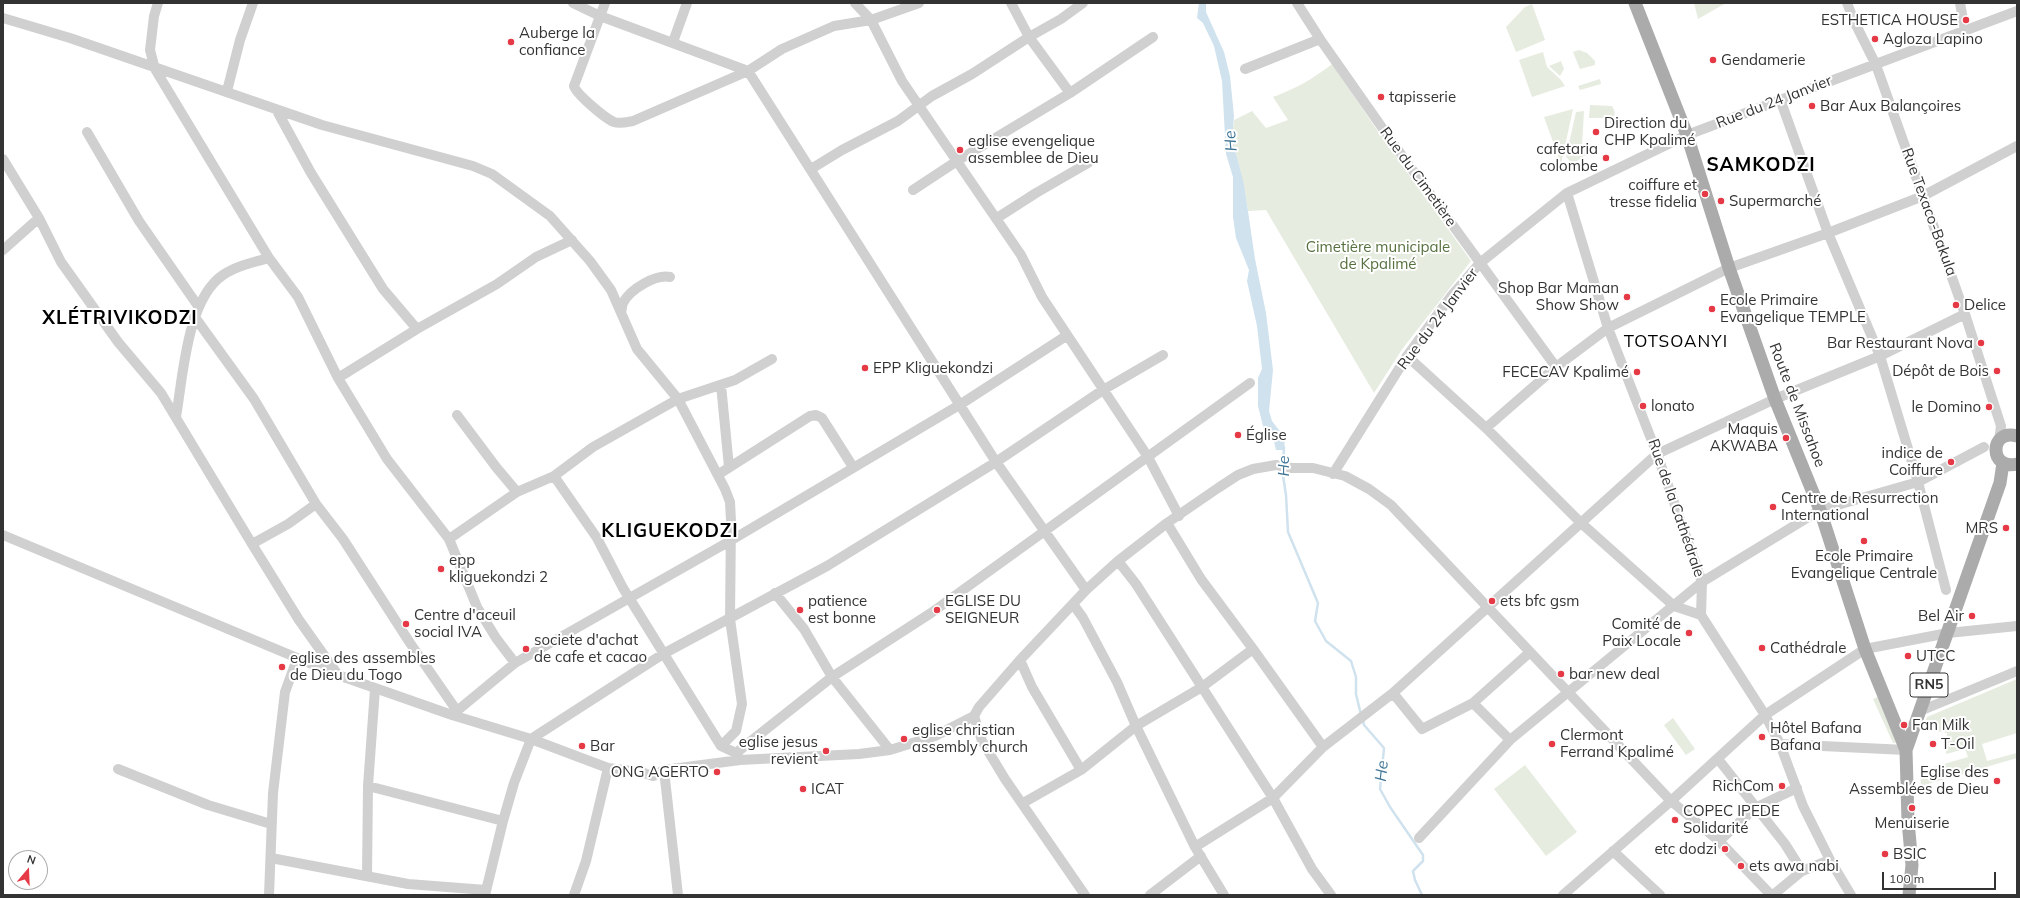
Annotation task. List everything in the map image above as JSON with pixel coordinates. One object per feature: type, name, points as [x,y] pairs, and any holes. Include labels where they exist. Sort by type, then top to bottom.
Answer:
[{"type":"main road","name":"Route de Missahoe","points":[[1635,3],[1687,135],[1729,268],[1776,399],[1820,510],[1865,649],[1906,750]]},
{"type":"main road","points":[[1993,446],[2007,435],[2016,435]]},
{"type":"main road","name":"RN5","points":[[1909,895],[1912,865],[1908,821],[1906,750],[2000,483],[2012,465],[1996,455],[1993,446]]},
{"type":"street","points":[[158,3],[154,16],[150,50],[155,69],[269,258],[298,298],[338,378],[387,459],[449,539],[477,607],[496,638],[515,663]]},
{"type":"street","points":[[227,91],[240,40],[253,3]]},
{"type":"street","points":[[573,3],[600,16],[748,71],[961,404],[996,462],[1086,590]]},
{"type":"street","points":[[605,3],[574,86],[578,94],[614,122],[633,121],[748,71],[782,49],[834,26],[871,20],[919,3]]},
{"type":"street","points":[[673,42],[687,3]]},
{"type":"street","points":[[854,3],[871,20],[902,81],[1021,255],[1042,297],[1066,336],[1148,457],[1179,516]]},
{"type":"street","points":[[1011,3],[1029,37],[1070,93]]},
{"type":"street","points":[[811,169],[842,150],[898,121],[932,96],[972,74],[1029,37],[1061,19],[1083,3]]},
{"type":"street","name":"Rue du Cimetière","points":[[1297,3],[1320,39],[1556,367]]},
{"type":"street","name":"Rue Texaco-Bakula","points":[[1847,3],[1854,21],[1876,65],[1965,314],[2001,426],[1993,446]]},
{"type":"street","points":[[1960,3],[1965,31]]},
{"type":"street","name":"Rue du 24 Janvier","points":[[1333,474],[1407,356],[1443,306],[1480,263],[1567,193],[1687,135],[2017,11]]},
{"type":"street","points":[[3,18],[70,38],[155,69],[227,91],[322,125],[364,135],[479,169],[492,174],[550,216],[572,240],[611,290],[637,349],[678,399],[696,436],[719,474],[730,502],[730,619],[742,704],[736,731],[722,746]]},
{"type":"street","points":[[913,190],[957,161],[1070,93],[1153,37]]},
{"type":"street","points":[[1245,69],[1320,39]]},
{"type":"street","points":[[1780,99],[1828,233],[1880,356],[1918,482],[1946,590]]},
{"type":"street","points":[[276,109],[311,173],[383,289],[417,329]]},
{"type":"street","points":[[87,132],[140,221],[198,306]]},
{"type":"street","points":[[1486,428],[1556,367],[1608,328],[1729,268],[1828,233],[1923,196],[2017,146]]},
{"type":"street","points":[[3,159],[39,218],[61,262],[118,342],[161,393],[299,620],[338,675]]},
{"type":"street","points":[[997,218],[1036,193],[1088,163]]},
{"type":"street","name":"Rue de la Cathédrale","points":[[1567,193],[1608,328],[1657,454],[1702,582],[1701,615]]},
{"type":"street","points":[[3,250],[39,218]]},
{"type":"street","points":[[338,378],[417,329],[497,284],[536,257],[572,240]]},
{"type":"street","points":[[176,417],[194,316],[206,291],[223,274],[238,267],[269,258]]},
{"type":"street","points":[[621,312],[623,302],[638,288],[662,275],[670,277]]},
{"type":"street","points":[[1195,847],[1273,798],[1323,747],[1393,693],[1580,522],[1657,454],[1776,399],[1880,356],[1965,314]]},
{"type":"street","points":[[194,316],[254,399],[316,504],[342,539],[454,713]]},
{"type":"street","points":[[454,713],[515,663],[730,541],[961,404],[1066,336]]},
{"type":"street","points":[[271,858],[408,884],[486,892],[514,783],[531,739],[664,654],[827,566],[996,462],[1103,390],[1164,355]]},
{"type":"street","points":[[1407,356],[1486,428],[1580,522],[1674,606],[1701,615],[1765,715],[1780,744],[1803,806],[1830,860],[1851,895]]},
{"type":"street","points":[[449,539],[517,492],[554,476],[593,447],[678,399],[735,380],[772,358]]},
{"type":"street","points":[[738,757],[832,677],[931,613],[1250,383]]},
{"type":"street","points":[[721,385],[729,468]]},
{"type":"street","points":[[457,415],[517,492]]},
{"type":"street","points":[[719,474],[810,416],[816,415],[822,418],[853,467]]},
{"type":"street","points":[[2001,426],[2016,435]]},
{"type":"street","points":[[1419,838],[1510,740],[1702,582],[1820,510],[1918,482],[1993,446]]},
{"type":"street","points":[[3,535],[297,659],[375,689],[454,713],[531,739],[608,768],[652,776],[664,770],[738,757],[859,754],[890,750],[935,736],[974,716],[979,706],[1086,590],[1118,561],[1167,523],[1238,475],[1253,469],[1280,465],[1292,468],[1313,468],[1345,476],[1369,489],[1391,505],[1488,607],[1529,653],[1569,692],[1671,801],[1719,840],[1772,895],[1802,871],[1830,860]]},
{"type":"street","points":[[554,476],[597,538],[630,598],[722,746],[738,757]]},
{"type":"street","points":[[252,544],[288,524],[316,504]]},
{"type":"street","points":[[1167,523],[1201,579],[1323,747]]},
{"type":"street","points":[[1118,561],[1136,584],[1273,798],[1312,869],[1331,895]]},
{"type":"street","points":[[775,593],[804,629],[832,677],[890,750]]},
{"type":"street","points":[[1073,604],[1083,618],[1117,682],[1136,726],[1195,847],[1224,895]]},
{"type":"street","points":[[1563,895],[1671,801],[1765,715],[1865,649],[1948,633],[2017,626]]},
{"type":"street","points":[[1023,803],[1081,770],[1136,726],[1202,687],[1253,649]]},
{"type":"street","points":[[1393,693],[1422,729],[1473,702],[1529,653]]},
{"type":"street","points":[[270,895],[271,824],[285,692],[297,659]]},
{"type":"street","points":[[1020,660],[1032,687],[1081,770]]},
{"type":"street","points":[[1920,711],[2017,671]]},
{"type":"street","points":[[367,876],[368,786],[375,689]]},
{"type":"street","points":[[1473,702],[1510,740]]},
{"type":"street","points":[[974,716],[982,741],[1005,779],[1085,895]]},
{"type":"street","points":[[1780,744],[1906,750]]},
{"type":"street","points":[[1718,759],[1785,844],[1802,871]]},
{"type":"street","points":[[118,768],[208,805],[271,824]]},
{"type":"street","points":[[574,895],[586,861],[608,768]]},
{"type":"street","points":[[664,770],[678,895]]},
{"type":"street","points":[[368,786],[503,821]]},
{"type":"street","points":[[1719,840],[1756,808],[1797,788]]},
{"type":"street","points":[[1613,851],[1660,895]]},
{"type":"street","points":[[1150,895],[1201,856]]},
{"type":"green space","points":[[1694,3],[1726,3],[1698,19]]},
{"type":"green space","points":[[1532,4],[1545,40],[1516,52],[1506,27],[1525,7]]},
{"type":"green space","points":[[1579,50],[1587,53],[1595,61],[1595,65],[1580,69],[1573,52]]},
{"type":"green space","points":[[1543,52],[1547,67],[1561,80],[1565,86],[1532,97],[1519,60]]},
{"type":"green space","points":[[1561,61],[1564,69],[1560,76],[1549,66]]},
{"type":"green space","name":"Cimetière municipale de Kpalimé","points":[[1332,64],[1379,133],[1471,261],[1403,348],[1374,393],[1266,210],[1248,211],[1244,185],[1232,138],[1234,120],[1252,111],[1266,128],[1288,120],[1273,97],[1304,83]]},
{"type":"green space","points":[[1600,79],[1601,84],[1580,90],[1578,86]]},
{"type":"green space","points":[[1590,105],[1612,106],[1615,113],[1610,125],[1610,118],[1589,118]]},
{"type":"green space","points":[[1573,109],[1561,164],[1544,117]]},
{"type":"green space","points":[[1584,111],[1582,146],[1595,148],[1573,164],[1566,157],[1576,112]]},
{"type":"green space","points":[[2017,679],[2017,733],[1982,744],[1987,761],[2017,753],[2017,758],[1921,786],[1920,771],[1968,757],[1965,749],[1946,754],[1947,733],[1923,728],[1927,717]]},
{"type":"green space","points":[[1880,696],[1896,743],[1893,743],[1873,699]]},
{"type":"green space","points":[[1673,718],[1695,749],[1686,755],[1664,725]]},
{"type":"green space","points":[[1525,765],[1577,832],[1546,856],[1494,789]]},
{"type":"water","points":[[1199,3],[1206,3],[1206,12],[1224,52],[1230,76],[1234,116],[1232,138],[1244,184],[1255,259],[1266,313],[1273,370],[1269,411],[1272,421],[1285,438],[1284,450],[1276,450],[1272,433],[1264,430],[1258,406],[1258,378],[1262,369],[1257,326],[1247,281],[1249,270],[1236,238],[1233,217],[1233,177],[1226,154],[1222,81],[1214,46],[1203,23],[1197,18]]},
{"type":"waterway","name":"He","points":[[1283,464],[1284,447]]},
{"type":"waterway","name":"He","points":[[1282,469],[1286,495],[1288,532],[1318,603],[1315,621],[1326,641],[1351,661],[1356,677],[1356,694],[1361,715]]},
{"type":"waterway","name":"He","points":[[1363,720],[1364,725],[1384,748],[1380,789],[1390,807],[1423,855],[1423,861],[1413,871],[1415,880],[1422,895]]},
{"type":"place","name":"ESTHETICA HOUSE","points":[[1966,20]]},
{"type":"place","name":"Agloza Lapino","points":[[1875,39]]},
{"type":"place","name":"Auberge la confiance","points":[[511,42]]},
{"type":"place","name":"Gendamerie","points":[[1713,60]]},
{"type":"place","name":"tapisserie","points":[[1381,97]]},
{"type":"place","name":"Bar Aux Balançoires","points":[[1812,106]]},
{"type":"place","name":"Direction du CHP Kpalimé","points":[[1596,132]]},
{"type":"place","name":"eglise evengelique assemblee de Dieu","points":[[960,150]]},
{"type":"place","name":"cafetaria colombe","points":[[1606,158]]},
{"type":"place","name":"coiffure et tresse fidelia","points":[[1705,194]]},
{"type":"place","name":"Supermarché","points":[[1721,201]]},
{"type":"place","name":"Shop Bar Maman Show Show","points":[[1627,297]]},
{"type":"place","name":"Delice","points":[[1956,305]]},
{"type":"place","name":"Ecole Primaire Evangelique TEMPLE","points":[[1712,309]]},
{"type":"place","name":"Bar Restaurant Nova","points":[[1981,343]]},
{"type":"place","name":"EPP Kliguekondzi","points":[[865,368]]},
{"type":"place","name":"Dépôt de Bois","points":[[1997,371]]},
{"type":"place","name":"FECECAV Kpalimé","points":[[1637,372]]},
{"type":"place","name":"lonato","points":[[1643,406]]},
{"type":"place","name":"le Domino","points":[[1989,407]]},
{"type":"place","name":"Église","points":[[1238,435]]},
{"type":"place","name":"Maquis AKWABA","points":[[1786,438]]},
{"type":"place","name":"indice de Coiffure","points":[[1951,462]]},
{"type":"place","name":"Centre de Resurrection International","points":[[1773,507]]},
{"type":"place","name":"MRS","points":[[2006,528]]},
{"type":"place","name":"Ecole Primaire Evangelique Centrale","points":[[1864,541]]},
{"type":"place","name":"epp kliguekondzi 2","points":[[441,569]]},
{"type":"place","name":"ets bfc gsm","points":[[1492,601]]},
{"type":"place","name":"patience est bonne","points":[[800,610]]},
{"type":"place","name":"EGLISE DU SEIGNEUR","points":[[937,610]]},
{"type":"place","name":"Bel Air","points":[[1972,616]]},
{"type":"place","name":"Centre d'aceuil social IVA","points":[[406,624]]},
{"type":"place","name":"Comité de Paix Locale","points":[[1689,633]]},
{"type":"place","name":"Cathédrale","points":[[1762,648]]},
{"type":"place","name":"societe d'achat de cafe et cacao","points":[[526,649]]},
{"type":"place","name":"UTCC","points":[[1908,656]]},
{"type":"place","name":"eglise des assembles de Dieu du Togo","points":[[282,667]]},
{"type":"place","name":"bar new deal","points":[[1561,674]]},
{"type":"place","name":"Fan Milk","points":[[1904,725]]},
{"type":"place","name":"Hôtel Bafana Bafana","points":[[1762,737]]},
{"type":"place","name":"eglise christian assembly church","points":[[904,739]]},
{"type":"place","name":"Clermont Ferrand Kpalimé","points":[[1552,744]]},
{"type":"place","name":"T-Oil","points":[[1933,744]]},
{"type":"place","name":"Bar","points":[[582,746]]},
{"type":"place","name":"eglise jesus revient","points":[[826,751]]},
{"type":"place","name":"ONG AGERTO","points":[[717,772]]},
{"type":"place","name":"Eglise des Assemblées de Dieu","points":[[1997,781]]},
{"type":"place","name":"RichCom","points":[[1782,786]]},
{"type":"place","name":"ICAT","points":[[803,789]]},
{"type":"place","name":"Menuiserie","points":[[1912,808]]},
{"type":"place","name":"COPEC IPEDE Solidarité","points":[[1675,820]]},
{"type":"place","name":"etc dodzi","points":[[1725,849]]},
{"type":"place","name":"BSIC","points":[[1885,854]]},
{"type":"place","name":"ets awa nabi","points":[[1741,866]]},
{"type":"district","name":"SAMKODZI","points":[[1761,165]]},
{"type":"district","name":"XLÉTRIVIKODZI","points":[[120,318]]},
{"type":"district","name":"TOTSOANYI","points":[[1676,342]]},
{"type":"district","name":"KLIGUEKODZI","points":[[670,531]]}]
